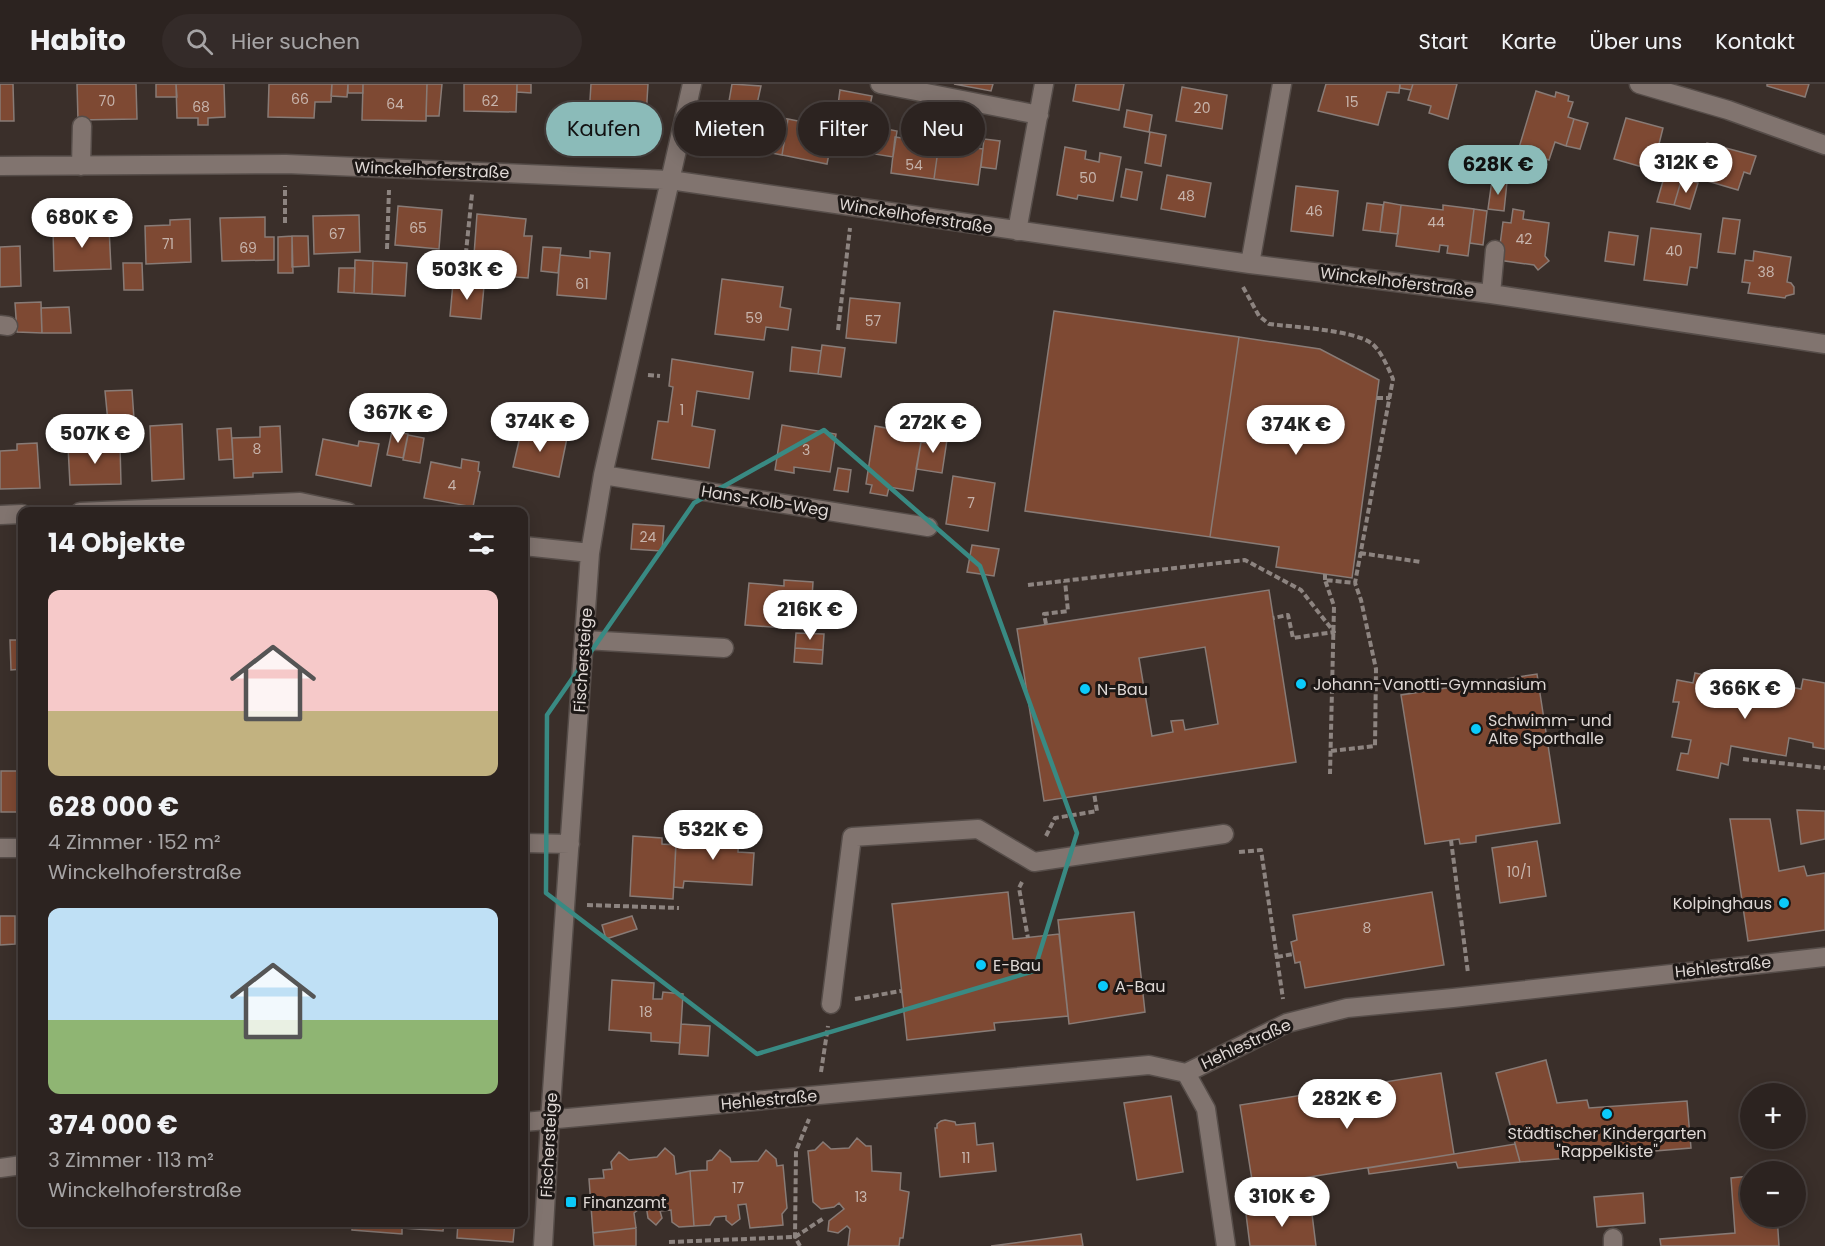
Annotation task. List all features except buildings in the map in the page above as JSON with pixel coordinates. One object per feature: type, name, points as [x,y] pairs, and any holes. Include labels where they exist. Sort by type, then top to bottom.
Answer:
[{"type":"street","name":"Fischersteige","points":[[543,1246],[590,553],[603,475],[692,84]]},
{"type":"street","points":[[880,84],[1039,116]]},
{"type":"street","points":[[1017,231],[1044,84]]},
{"type":"street","points":[[1250,264],[1282,84]]},
{"type":"street","points":[[1639,84],[1728,110],[1825,146]]},
{"type":"street","points":[[81,166],[82,126]]},
{"type":"street","name":"Winckelhoferstraße","points":[[0,166],[286,164],[670,180],[1250,264],[1491,294],[1825,344]]},
{"type":"street","points":[[1491,294],[1495,250]]},
{"type":"street","name":"Hans-Kolb-Weg","points":[[603,475],[928,527]]},
{"type":"street","points":[[190,507],[300,502],[324,507]]},
{"type":"street","points":[[0,515],[18,514]]},
{"type":"street","points":[[528,546],[590,553]]},
{"type":"street","points":[[585,640],[724,648]]},
{"type":"street","points":[[831,1004],[852,837],[978,828],[1034,862],[1224,834]]},
{"type":"street","points":[[528,843],[570,844]]},
{"type":"street","points":[[0,848],[18,848]]},
{"type":"street","name":"Hehlestraße","points":[[528,1122],[1149,1065],[1186,1073],[1287,1023],[1347,1008],[1825,957]]},
{"type":"street","points":[[1186,1073],[1206,1109],[1226,1246]]},
{"type":"street","points":[[0,1168],[18,1166]]},
{"type":"path","points":[[285,223],[286,164]]},
{"type":"path","points":[[387,249],[389,169]]},
{"type":"path","points":[[463,281],[474,172]]},
{"type":"path","points":[[838,330],[852,207]]},
{"type":"path","points":[[1240,282],[1259,316],[1269,324],[1337,333],[1372,343],[1386,363],[1393,379],[1355,583],[1376,669],[1375,746],[1331,751]]},
{"type":"path","points":[[1377,398],[1390,398]]},
{"type":"path","points":[[1360,553],[1421,562]]},
{"type":"path","points":[[1028,585],[1245,560],[1301,590],[1334,632]]},
{"type":"path","points":[[1324,574],[1334,606],[1330,774]]},
{"type":"path","points":[[1324,580],[1355,583]]},
{"type":"path","points":[[1046,624],[1044,614],[1068,611],[1065,581]]},
{"type":"path","points":[[1273,618],[1288,615],[1293,638],[1334,632]]},
{"type":"path","points":[[1743,759],[1825,768]]},
{"type":"path","points":[[1028,938],[1019,888],[1055,818],[1097,811],[1094,793]]},
{"type":"path","points":[[1451,840],[1462,997]]},
{"type":"path","points":[[1239,852],[1261,850],[1287,1023]]},
{"type":"path","points":[[566,905],[679,908]]},
{"type":"path","points":[[1277,957],[1293,954]]},
{"type":"path","points":[[800,1246],[795,1237],[796,1151],[819,1095]]},
{"type":"path","points":[[669,1242],[795,1237],[824,1218]]},
{"type":"highlighted area","points":[[824,430],[980,566],[1077,833],[1034,971],[757,1054],[546,893],[547,715],[694,503]]},
{"type":"place","name":"Johann-Vanotti-Gymnasium","points":[[1301,684]]},
{"type":"place","name":"N-Bau","points":[[1085,689]]},
{"type":"place","name":"Schwimm- und Alte Sporthalle","points":[[1476,729]]},
{"type":"place","name":"Kolpinghaus","points":[[1784,903]]},
{"type":"place","name":"E-Bau","points":[[981,965]]},
{"type":"place","name":"A-Bau","points":[[1103,986]]},
{"type":"place","name":"Städtischer Kindergarten \"Rappelkiste\"","points":[[1607,1114]]},
{"type":"place","name":"Finanzamt","points":[[571,1202]]}]
